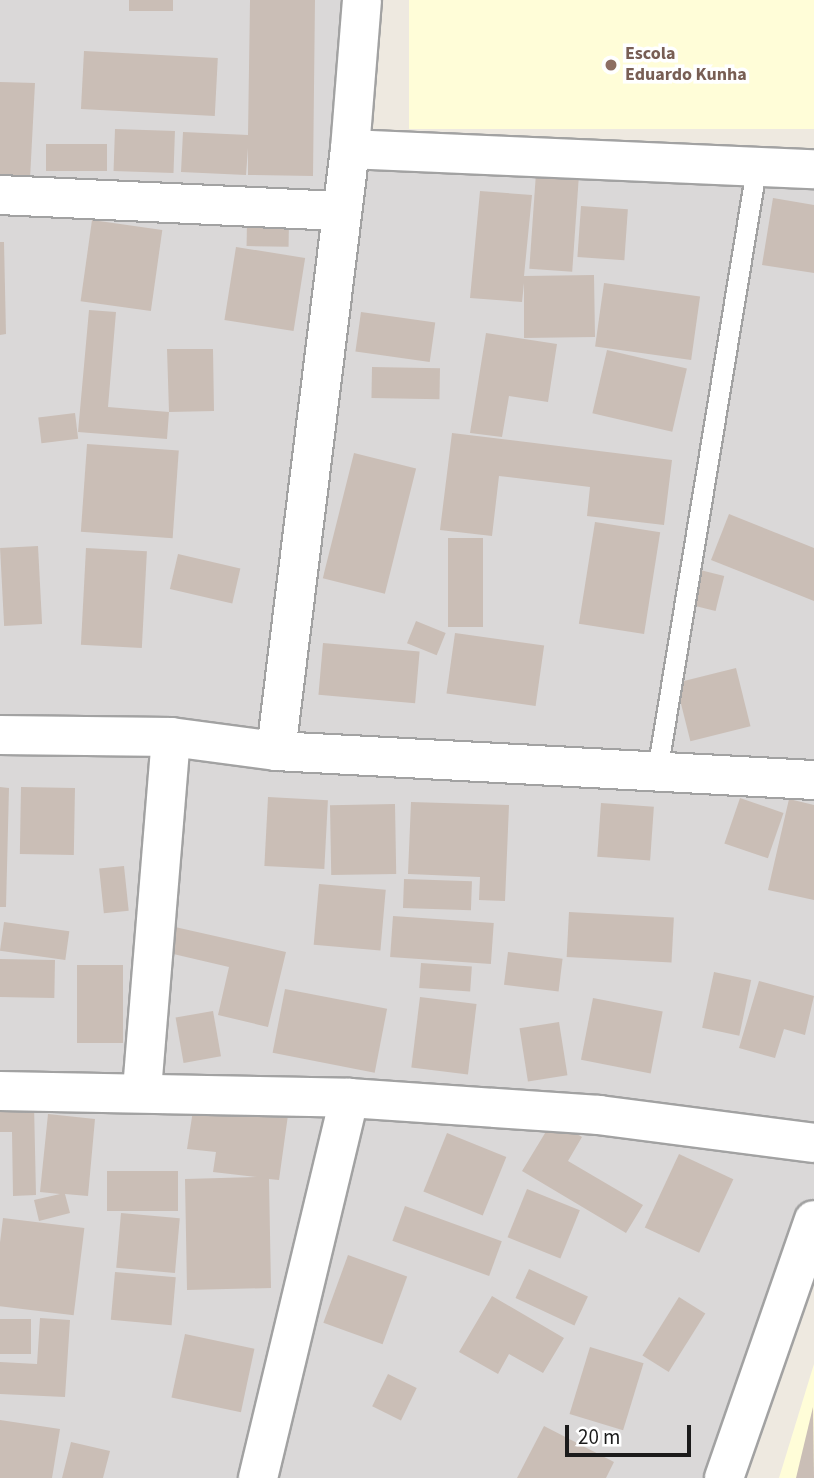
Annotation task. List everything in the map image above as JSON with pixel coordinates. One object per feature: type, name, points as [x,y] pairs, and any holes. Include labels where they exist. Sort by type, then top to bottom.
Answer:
[{"type":"street","points":[[276,751],[339,211],[350,149],[362,0]]},
{"type":"street","points":[[350,149],[756,169],[814,169]]},
{"type":"street","points":[[0,195],[339,211]]},
{"type":"street","points":[[0,736],[172,737],[276,751],[814,780]]},
{"type":"street","points":[[142,1090],[172,737]]},
{"type":"street","points":[[0,1091],[142,1090],[349,1098],[599,1115],[814,1143]]},
{"type":"street","points":[[258,1478],[349,1098]]},
{"type":"street","points":[[724,1478],[814,1220]]},
{"type":"lane","points":[[657,771],[756,169]]},
{"type":"shaded area","points":[[0,0],[362,0],[350,149],[814,169],[814,1220],[724,1478],[0,1478]]},
{"type":"shaded area","name":"Escola Eduardo Kunha","points":[[409,0],[814,0],[814,129],[409,129]]},
{"type":"shaded area","points":[[814,1364],[814,1478],[779,1478]]},
{"type":"building","points":[[129,0],[173,0],[173,11],[129,11]]},
{"type":"building","points":[[250,0],[315,0],[313,176],[248,175],[248,148],[246,175],[181,172],[183,132],[248,135]]},
{"type":"building","points":[[84,51],[218,58],[215,116],[81,109]]},
{"type":"building","points":[[0,82],[35,83],[30,179],[0,178]]},
{"type":"building","points":[[115,129],[175,131],[173,173],[114,171]]},
{"type":"building","points":[[46,144],[107,144],[107,171],[46,171]]},
{"type":"building","points":[[536,173],[579,176],[572,272],[529,269]]},
{"type":"building","points":[[480,191],[532,195],[524,276],[594,275],[595,337],[524,338],[524,283],[522,302],[470,298]]},
{"type":"building","points":[[773,198],[814,205],[814,273],[762,265]]},
{"type":"building","points":[[581,206],[628,209],[624,260],[577,257]]},
{"type":"building","points":[[92,220],[162,230],[151,311],[81,301]]},
{"type":"building","points":[[247,221],[289,222],[289,247],[247,246]]},
{"type":"building","points":[[0,242],[4,242],[6,334],[0,335]]},
{"type":"building","points":[[236,247],[305,258],[294,331],[224,320]]},
{"type":"building","points":[[604,283],[700,296],[691,360],[595,346]]},
{"type":"building","points":[[89,310],[116,312],[108,407],[169,412],[167,439],[78,432]]},
{"type":"building","points":[[361,312],[435,322],[430,362],[355,352]]},
{"type":"building","points":[[486,333],[557,344],[548,402],[509,396],[502,437],[470,433]]},
{"type":"building","points":[[167,349],[213,349],[214,411],[169,412]]},
{"type":"building","points":[[607,350],[687,368],[672,432],[592,413]]},
{"type":"building","points":[[372,367],[440,368],[439,399],[371,398]]},
{"type":"building","points":[[75,413],[78,439],[41,443],[38,418]]},
{"type":"building","points":[[452,433],[672,460],[664,525],[587,516],[590,487],[499,476],[492,536],[440,530]]},
{"type":"building","points":[[87,444],[179,450],[173,538],[81,532]]},
{"type":"building","points":[[354,453],[416,468],[385,594],[323,578]]},
{"type":"building","points":[[729,514],[814,548],[814,601],[711,560]]},
{"type":"building","points":[[595,522],[660,532],[644,634],[579,624]]},
{"type":"building","points":[[448,538],[483,538],[483,627],[448,627]]},
{"type":"building","points":[[38,546],[42,624],[4,626],[0,548]]},
{"type":"building","points":[[86,548],[147,551],[142,648],[81,645]]},
{"type":"building","points":[[178,554],[240,568],[232,603],[170,589]]},
{"type":"building","points":[[700,570],[724,576],[716,611],[691,605]]},
{"type":"building","points":[[416,621],[446,633],[437,655],[407,643]]},
{"type":"building","points":[[455,633],[544,646],[536,706],[447,693]]},
{"type":"building","points":[[323,643],[420,651],[415,703],[318,695]]},
{"type":"building","points":[[736,668],[751,726],[690,741],[676,683]]},
{"type":"building","points":[[0,787],[9,788],[6,907],[0,907]]},
{"type":"building","points":[[21,787],[75,788],[74,855],[20,854]]},
{"type":"building","points":[[268,797],[328,800],[324,869],[264,866]]},
{"type":"building","points":[[740,798],[783,813],[768,858],[724,843]]},
{"type":"building","points":[[789,799],[814,805],[814,900],[768,890]]},
{"type":"building","points":[[411,802],[509,805],[505,901],[479,900],[480,877],[408,874]]},
{"type":"building","points":[[601,803],[654,807],[650,861],[597,857]]},
{"type":"building","points":[[395,804],[396,874],[331,875],[330,805]]},
{"type":"building","points":[[124,866],[129,911],[104,913],[99,869]]},
{"type":"building","points":[[404,879],[472,881],[471,910],[403,908]]},
{"type":"building","points":[[319,884],[386,890],[380,951],[314,945]]},
{"type":"building","points":[[569,912],[674,917],[672,962],[567,957]]},
{"type":"building","points":[[393,916],[494,923],[491,964],[390,957]]},
{"type":"building","points":[[4,922],[69,931],[65,960],[0,951]]},
{"type":"building","points":[[175,927],[286,952],[268,1027],[218,1015],[229,967],[169,953]]},
{"type":"building","points":[[508,952],[563,959],[559,991],[504,985]]},
{"type":"building","points":[[0,959],[55,960],[54,998],[0,997]]},
{"type":"building","points":[[421,963],[472,967],[470,991],[419,988]]},
{"type":"building","points":[[77,965],[123,965],[123,1043],[77,1043]]},
{"type":"building","points":[[714,972],[751,980],[739,1036],[702,1028]]},
{"type":"building","points":[[759,981],[814,996],[805,1035],[784,1029],[775,1058],[739,1048]]},
{"type":"building","points":[[285,989],[387,1009],[375,1073],[273,1053]]},
{"type":"building","points":[[420,997],[477,1004],[468,1074],[411,1067]]},
{"type":"building","points":[[593,998],[663,1012],[651,1073],[581,1060]]},
{"type":"building","points":[[213,1011],[221,1056],[184,1063],[176,1018]]},
{"type":"building","points":[[559,1022],[567,1075],[528,1082],[519,1028]]},
{"type":"building","points":[[34,1104],[36,1195],[13,1196],[12,1132],[0,1132],[0,1105]]},
{"type":"building","points":[[194,1104],[288,1115],[279,1180],[269,1179],[271,1288],[187,1290],[185,1179],[257,1177],[213,1172],[216,1152],[187,1149]]},
{"type":"building","points":[[48,1114],[95,1119],[88,1196],[65,1194],[70,1213],[39,1221],[34,1200],[60,1194],[40,1192]]},
{"type":"building","points":[[553,1120],[582,1137],[568,1161],[643,1205],[626,1233],[522,1171]]},
{"type":"building","points":[[447,1133],[506,1157],[483,1215],[423,1191]]},
{"type":"building","points":[[679,1154],[733,1179],[699,1253],[645,1227]]},
{"type":"building","points":[[107,1171],[178,1171],[178,1211],[107,1211]]},
{"type":"building","points":[[527,1189],[580,1210],[560,1259],[508,1237]]},
{"type":"building","points":[[405,1206],[502,1241],[489,1276],[392,1241]]},
{"type":"building","points":[[121,1213],[180,1218],[175,1273],[116,1268]]},
{"type":"building","points":[[3,1218],[84,1228],[74,1315],[0,1306],[0,1242]]},
{"type":"building","points":[[348,1255],[407,1277],[383,1344],[323,1323]]},
{"type":"building","points":[[529,1269],[588,1296],[574,1325],[515,1298]]},
{"type":"building","points":[[115,1272],[176,1277],[172,1325],[111,1320]]},
{"type":"building","points":[[492,1296],[564,1338],[543,1373],[509,1354],[498,1374],[459,1352]]},
{"type":"building","points":[[679,1297],[705,1313],[669,1372],[642,1356]]},
{"type":"building","points":[[40,1318],[70,1320],[65,1397],[0,1394],[0,1362],[37,1364]]},
{"type":"building","points":[[0,1319],[31,1319],[31,1354],[0,1354]]},
{"type":"building","points":[[185,1334],[254,1349],[241,1412],[171,1398]]},
{"type":"building","points":[[590,1347],[644,1363],[623,1430],[570,1414]]},
{"type":"building","points":[[388,1374],[417,1388],[401,1420],[372,1406]]},
{"type":"building","points":[[813,1407],[814,1478],[796,1478]]},
{"type":"building","points":[[0,1420],[60,1429],[52,1478],[0,1478]]},
{"type":"building","points":[[544,1426],[614,1462],[606,1478],[517,1478]]},
{"type":"building","points":[[71,1442],[110,1451],[103,1478],[62,1478]]},
{"type":"place","name":"Escola Eduardo Kunha","points":[[611,65]]}]
